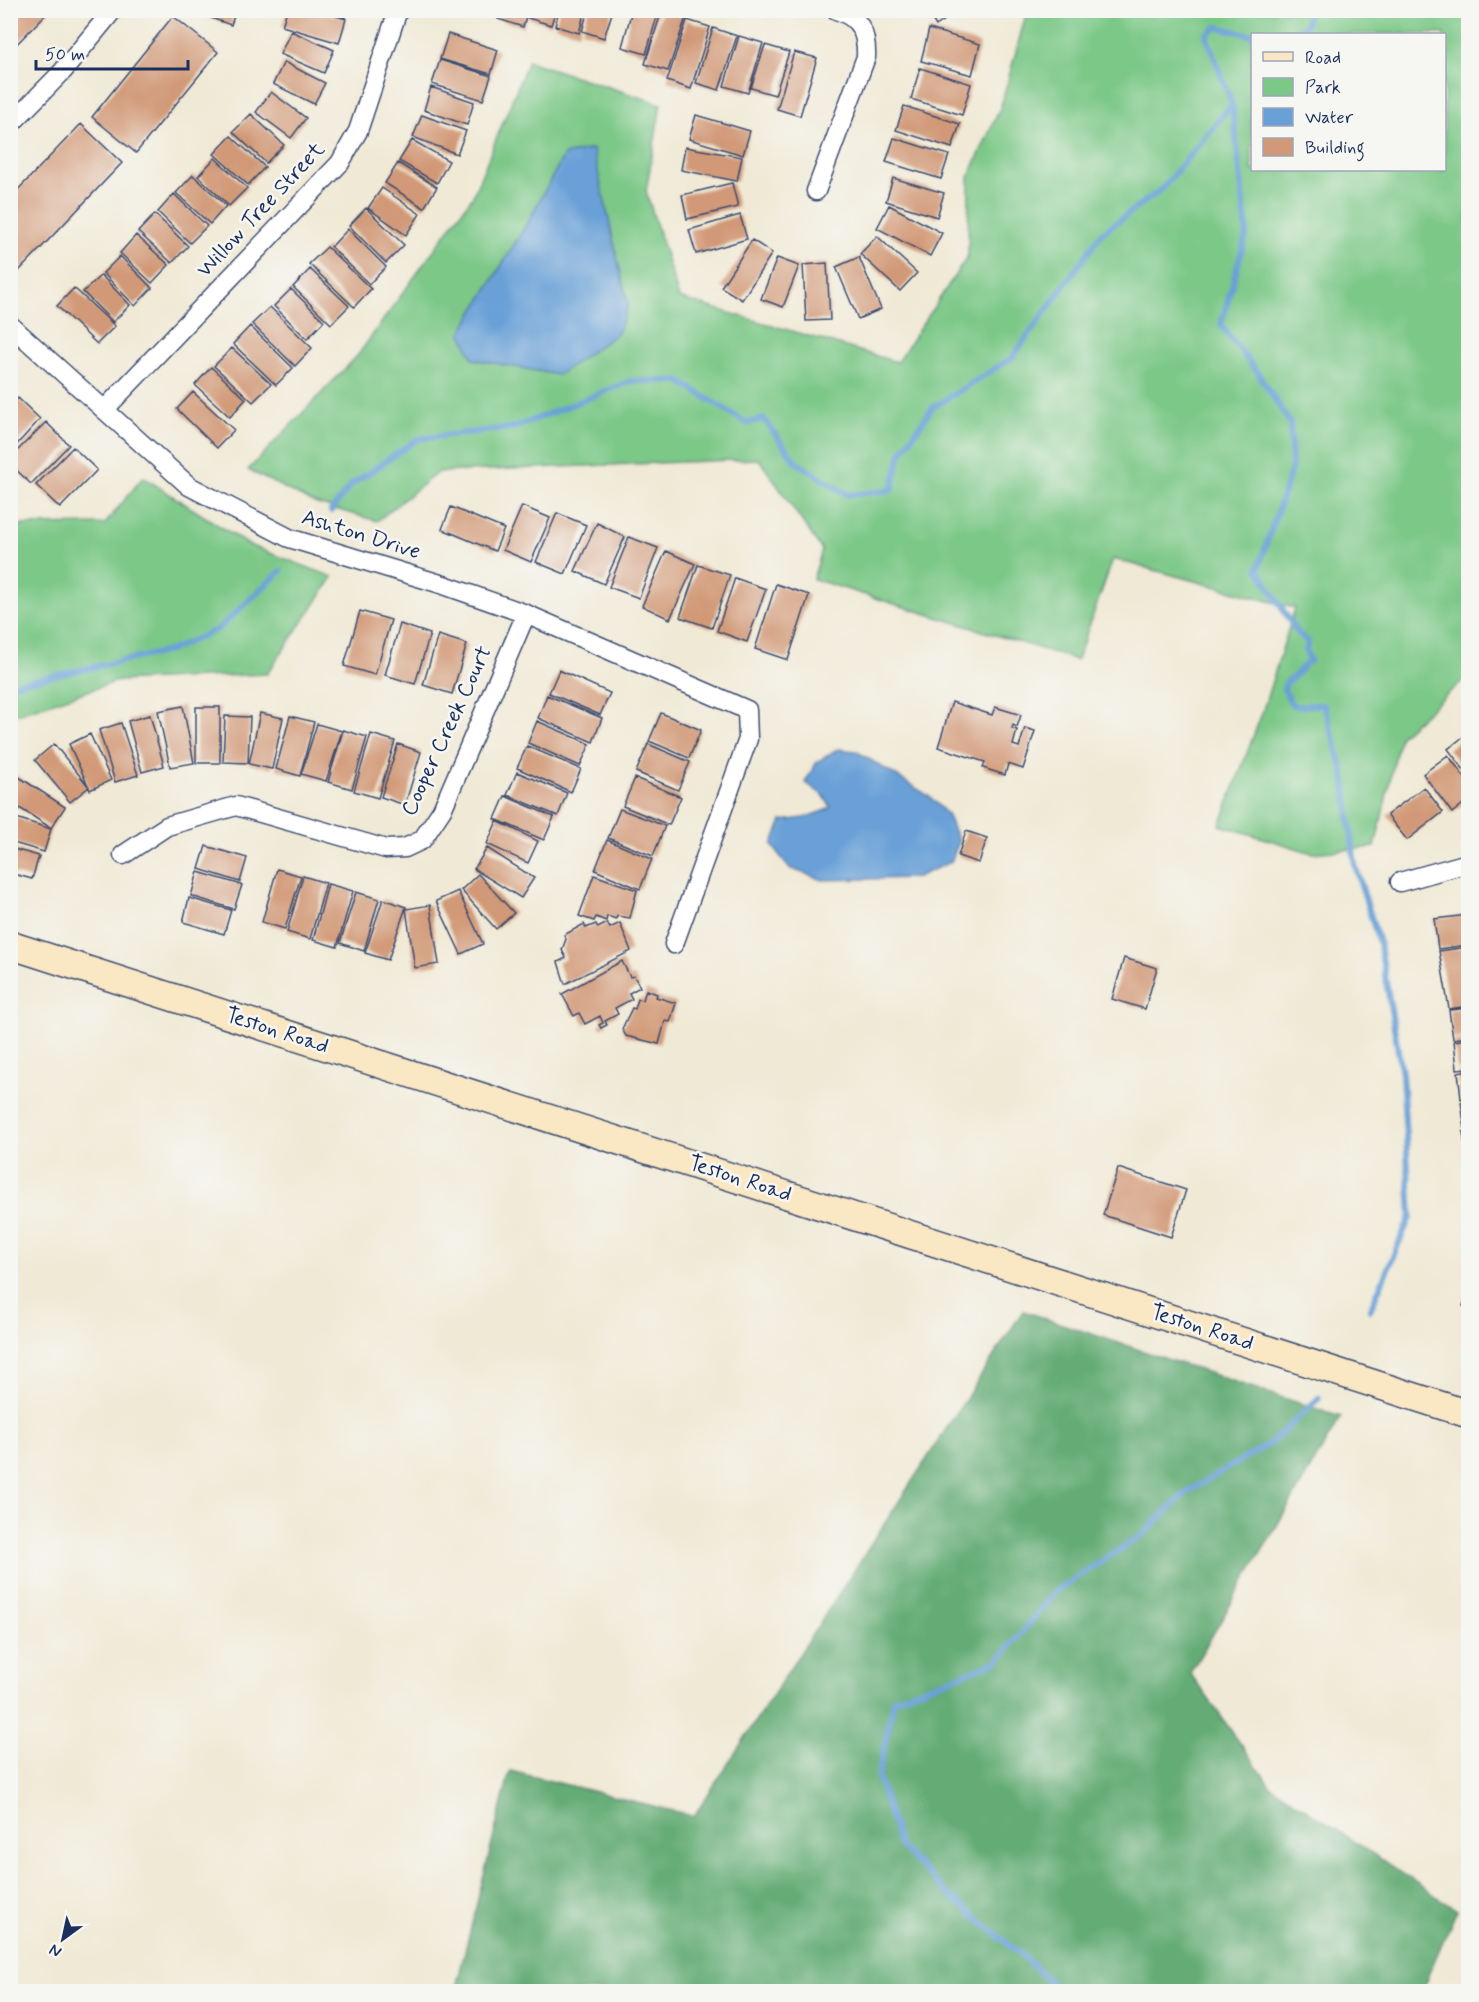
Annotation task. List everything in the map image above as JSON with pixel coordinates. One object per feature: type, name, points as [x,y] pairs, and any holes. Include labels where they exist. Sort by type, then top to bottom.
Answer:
[{"type":"main road","name":"Teston Road","points":[[10,945],[1468,1414]]},
{"type":"street","points":[[10,125],[70,63],[113,10]]},
{"type":"street","name":"Willow Tree Street","points":[[104,410],[340,163],[358,131],[399,10]]},
{"type":"street","points":[[816,191],[866,57],[867,39],[860,23],[836,10]]},
{"type":"street","name":"Ashton Drive","points":[[10,325],[189,486],[289,538],[444,585],[526,614],[747,710],[748,739],[674,944]]},
{"type":"street","name":"Cooper Creek Court","points":[[123,855],[167,826],[236,806],[386,849],[405,848],[422,840],[442,810],[526,614]]},
{"type":"street","points":[[1400,882],[1468,863]]},
{"type":"green space","points":[[1027,11],[1468,11],[1468,676],[1400,736],[1375,847],[1312,853],[1220,825],[1262,713],[1295,608],[1113,559],[1077,660],[813,579],[822,550],[759,459],[438,472],[377,521],[314,503],[248,470],[358,355],[473,196],[528,61],[661,104],[646,191],[679,298],[897,362],[968,256],[969,177],[1001,106]]},
{"type":"green space","points":[[143,477],[249,545],[333,577],[267,674],[118,681],[11,716],[11,525],[105,524]]},
{"type":"green space","points":[[1023,1311],[1341,1417],[1190,1673],[1270,1785],[1457,1910],[1421,1991],[455,1991],[510,1771],[694,1816]]},
{"type":"water","points":[[593,149],[628,305],[618,333],[558,375],[473,359],[461,332],[529,220],[564,155]]},
{"type":"water","points":[[838,749],[856,751],[929,796],[947,814],[959,842],[951,862],[915,878],[823,880],[789,868],[772,845],[782,821],[804,818],[831,808],[824,796],[805,782],[817,762]]},
{"type":"building","points":[[10,10],[50,10],[10,51]]},
{"type":"building","points":[[188,10],[236,10],[231,25]]},
{"type":"building","points":[[287,10],[316,10],[346,19],[339,43],[282,26]]},
{"type":"building","points":[[326,10],[347,10],[345,17]]},
{"type":"building","points":[[501,10],[528,10],[523,27],[498,19]]},
{"type":"building","points":[[530,10],[556,10],[551,25],[528,18]]},
{"type":"building","points":[[559,10],[585,10],[579,33],[555,26]]},
{"type":"building","points":[[588,10],[613,10],[604,38],[582,31]]},
{"type":"building","points":[[632,10],[659,10],[646,54],[622,47]]},
{"type":"building","points":[[662,10],[686,17],[668,71],[645,64]]},
{"type":"building","points":[[926,10],[959,10],[936,26]]},
{"type":"building","points":[[173,16],[218,52],[136,153],[92,117]]},
{"type":"building","points":[[687,20],[710,27],[691,89],[667,81]]},
{"type":"building","points":[[713,28],[737,36],[719,90],[696,83]]},
{"type":"building","points":[[929,29],[980,44],[972,75],[921,61]]},
{"type":"building","points":[[291,31],[334,50],[324,73],[280,54]]},
{"type":"building","points":[[448,34],[498,50],[491,74],[440,59]]},
{"type":"building","points":[[739,36],[763,43],[748,93],[724,86]]},
{"type":"building","points":[[765,45],[789,52],[775,95],[751,88]]},
{"type":"building","points":[[794,52],[817,58],[800,116],[777,109]]},
{"type":"building","points":[[440,60],[491,76],[483,100],[432,84]]},
{"type":"building","points":[[284,62],[325,83],[314,104],[273,84]]},
{"type":"building","points":[[920,68],[971,84],[962,115],[911,99]]},
{"type":"building","points":[[431,87],[474,102],[467,125],[424,110]]},
{"type":"building","points":[[271,92],[306,118],[291,138],[256,112]]},
{"type":"building","points":[[904,106],[960,124],[952,148],[896,130]]},
{"type":"building","points":[[251,114],[284,145],[266,163],[233,132]]},
{"type":"building","points":[[422,115],[466,131],[457,154],[413,137]]},
{"type":"building","points":[[696,115],[750,131],[743,155],[689,139]]},
{"type":"building","points":[[81,124],[122,163],[19,271],[10,263],[10,198]]},
{"type":"building","points":[[231,136],[265,167],[248,185],[214,154]]},
{"type":"building","points":[[894,138],[949,155],[941,179],[886,162]]},
{"type":"building","points":[[412,140],[449,161],[437,183],[399,161]]},
{"type":"building","points":[[685,147],[742,157],[737,181],[681,170]]},
{"type":"building","points":[[215,158],[247,188],[229,206],[198,176]]},
{"type":"building","points":[[398,163],[437,187],[424,208],[385,183]]},
{"type":"building","points":[[193,175],[226,206],[210,224],[176,193]]},
{"type":"building","points":[[893,178],[944,193],[937,217],[886,201]]},
{"type":"building","points":[[732,183],[738,207],[687,219],[682,195]]},
{"type":"building","points":[[382,188],[420,214],[406,235],[368,208]]},
{"type":"building","points":[[174,194],[207,226],[190,243],[158,212]]},
{"type":"building","points":[[889,205],[942,233],[930,256],[877,228]]},
{"type":"building","points":[[366,208],[404,245],[386,263],[349,226]]},
{"type":"building","points":[[155,214],[188,246],[172,263],[138,232]]},
{"type":"building","points":[[740,215],[747,239],[696,254],[689,230]]},
{"type":"building","points":[[348,229],[386,267],[369,284],[331,247]]},
{"type":"building","points":[[136,235],[169,265],[152,283],[120,253]]},
{"type":"building","points":[[877,236],[917,273],[900,291],[860,254]]},
{"type":"building","points":[[752,240],[772,253],[742,300],[721,287]]},
{"type":"building","points":[[327,247],[371,289],[354,307],[309,264]]},
{"type":"building","points":[[120,256],[152,288],[135,306],[103,273]]},
{"type":"building","points":[[859,257],[881,309],[858,319],[836,267]]},
{"type":"building","points":[[777,258],[799,266],[783,307],[761,299]]},
{"type":"building","points":[[827,263],[830,320],[806,321],[803,265]]},
{"type":"building","points":[[310,269],[349,306],[331,324],[293,287]]},
{"type":"building","points":[[101,275],[130,305],[113,322],[83,292]]},
{"type":"building","points":[[74,288],[115,326],[97,344],[57,306]]},
{"type":"building","points":[[291,289],[324,321],[307,339],[274,306]]},
{"type":"building","points":[[270,307],[312,348],[295,366],[252,324]]},
{"type":"building","points":[[250,326],[293,368],[276,385],[233,344]]},
{"type":"building","points":[[232,348],[271,384],[253,402],[214,366]]},
{"type":"building","points":[[211,367],[246,399],[230,417],[195,385]]},
{"type":"building","points":[[193,392],[234,430],[217,448],[177,409]]},
{"type":"building","points":[[18,398],[40,419],[10,452],[10,406]]},
{"type":"building","points":[[46,422],[69,445],[31,484],[10,464],[10,458]]},
{"type":"building","points":[[73,447],[97,470],[60,508],[36,485]]},
{"type":"building","points":[[522,506],[550,518],[531,562],[503,550]]},
{"type":"building","points":[[451,507],[504,529],[495,551],[442,529]]},
{"type":"building","points":[[557,513],[586,525],[565,574],[536,562]]},
{"type":"building","points":[[597,523],[625,537],[604,584],[575,571]]},
{"type":"building","points":[[629,537],[658,548],[639,598],[609,587]]},
{"type":"building","points":[[666,551],[695,564],[670,619],[642,606]]},
{"type":"building","points":[[698,565],[730,575],[712,628],[680,617]]},
{"type":"building","points":[[735,578],[766,589],[747,642],[717,631]]},
{"type":"building","points":[[776,584],[809,595],[788,660],[755,649]]},
{"type":"building","points":[[360,611],[391,620],[375,675],[344,666]]},
{"type":"building","points":[[400,624],[430,634],[415,684],[385,675]]},
{"type":"building","points":[[438,635],[467,644],[452,694],[423,685]]},
{"type":"building","points":[[559,670],[610,693],[600,715],[549,693]]},
{"type":"building","points":[[547,695],[602,718],[593,742],[538,718]]},
{"type":"building","points":[[952,702],[992,715],[995,707],[1021,715],[1017,727],[1013,725],[1012,728],[1017,730],[1013,745],[1019,747],[1025,728],[1035,731],[1023,769],[1008,764],[1005,775],[983,768],[985,762],[938,747]]},
{"type":"building","points":[[183,706],[194,763],[170,767],[158,711]]},
{"type":"building","points":[[196,707],[220,707],[220,763],[196,763]]},
{"type":"building","points":[[260,713],[283,718],[272,769],[249,764]]},
{"type":"building","points":[[661,713],[701,730],[689,758],[649,741]]},
{"type":"building","points":[[150,715],[164,766],[142,772],[128,721]]},
{"type":"building","points":[[225,716],[250,717],[248,763],[223,762]]},
{"type":"building","points":[[290,716],[314,722],[300,776],[276,769]]},
{"type":"building","points":[[537,721],[590,744],[580,766],[528,743]]},
{"type":"building","points":[[121,723],[138,775],[115,782],[99,730]]},
{"type":"building","points":[[317,724],[342,731],[326,781],[301,774]]},
{"type":"building","points":[[343,730],[367,737],[352,789],[328,782]]},
{"type":"building","points":[[1468,733],[1468,775],[1448,749]]},
{"type":"building","points":[[90,734],[111,780],[90,790],[69,744]]},
{"type":"building","points":[[371,734],[395,741],[378,798],[354,791]]},
{"type":"building","points":[[54,744],[89,787],[70,802],[35,760]]},
{"type":"building","points":[[398,744],[421,752],[405,805],[381,797]]},
{"type":"building","points":[[648,744],[690,762],[678,790],[636,772]]},
{"type":"building","points":[[527,746],[581,769],[571,792],[517,768]]},
{"type":"building","points":[[1448,755],[1468,782],[1468,800],[1452,813],[1423,774]]},
{"type":"building","points":[[517,772],[567,793],[558,816],[507,795]]},
{"type":"building","points":[[16,775],[65,807],[51,828],[10,802],[10,784]]},
{"type":"building","points":[[635,778],[681,797],[669,825],[623,806]]},
{"type":"building","points":[[1424,787],[1443,812],[1407,840],[1387,815]]},
{"type":"building","points":[[505,796],[554,817],[544,840],[495,819]]},
{"type":"building","points":[[620,809],[665,826],[653,856],[608,838]]},
{"type":"building","points":[[10,816],[51,829],[44,852],[10,842]]},
{"type":"building","points":[[497,821],[538,841],[528,863],[487,844]]},
{"type":"building","points":[[966,831],[987,838],[979,863],[958,856]]},
{"type":"building","points":[[607,840],[652,859],[640,889],[595,870]]},
{"type":"building","points":[[206,846],[247,858],[240,882],[199,869]]},
{"type":"building","points":[[10,848],[39,856],[32,879],[10,873]]},
{"type":"building","points":[[487,848],[534,878],[521,898],[474,869]]},
{"type":"building","points":[[277,869],[301,876],[285,929],[262,922]]},
{"type":"building","points":[[198,872],[242,885],[234,909],[191,896]]},
{"type":"building","points":[[478,874],[514,913],[496,929],[461,890]]},
{"type":"building","points":[[594,875],[637,890],[630,918],[617,916],[616,919],[607,916],[606,921],[596,917],[594,921],[579,916]]},
{"type":"building","points":[[303,876],[326,883],[310,939],[287,932]]},
{"type":"building","points":[[328,884],[353,891],[337,947],[313,940]]},
{"type":"building","points":[[458,891],[483,944],[461,954],[436,901]]},
{"type":"building","points":[[356,892],[379,899],[364,951],[340,943]]},
{"type":"building","points":[[189,898],[231,910],[224,934],[183,922]]},
{"type":"building","points":[[383,899],[406,907],[388,960],[365,953]]},
{"type":"building","points":[[430,905],[439,964],[415,968],[406,909]]},
{"type":"building","points":[[1468,915],[1468,945],[1438,949],[1434,919]]},
{"type":"building","points":[[607,923],[610,928],[620,923],[631,951],[565,984],[558,962],[566,958],[562,950],[566,939],[564,935],[584,924],[586,928],[596,924],[598,928]]},
{"type":"building","points":[[1468,947],[1468,1006],[1449,1009],[1439,951]]},
{"type":"building","points":[[1124,958],[1157,968],[1145,1009],[1112,999]]},
{"type":"building","points":[[622,961],[630,977],[634,976],[640,987],[629,993],[632,999],[615,1008],[618,1014],[605,1021],[607,1025],[601,1028],[599,1025],[603,1023],[600,1016],[585,1024],[579,1013],[574,1016],[562,994]]},
{"type":"building","points":[[646,990],[657,994],[656,997],[676,1003],[670,1022],[665,1021],[659,1044],[626,1036],[622,1029],[632,1008],[635,1009],[638,999],[643,1000]]},
{"type":"building","points":[[1468,1008],[1468,1037],[1453,1039],[1449,1010]]},
{"type":"building","points":[[1468,1039],[1468,1068],[1457,1069],[1454,1041]]},
{"type":"building","points":[[1468,1070],[1468,1098],[1461,1099],[1458,1072]]},
{"type":"building","points":[[1468,1101],[1468,1129],[1465,1129],[1461,1102]]},
{"type":"building","points":[[1468,1131],[1468,1159],[1467,1160],[1463,1132]]},
{"type":"building","points":[[1118,1168],[1186,1190],[1171,1237],[1103,1215]]},
{"type":"building","points":[[1468,1290],[1468,1308],[1463,1306]]},
{"type":"waterway","points":[[1293,33],[1306,26],[1309,10]]},
{"type":"waterway","points":[[1251,35],[1216,27],[1206,35],[1232,104],[1247,232],[1221,325],[1257,372],[1290,423],[1292,468],[1258,569],[1296,631],[1308,642],[1306,651],[1310,661],[1287,681],[1284,689],[1292,705],[1324,706],[1344,774],[1355,865],[1380,946],[1402,1074],[1411,1215],[1370,1310]]},
{"type":"waterway","points":[[331,511],[351,485],[418,439],[516,427],[631,381],[679,381],[747,423],[764,419],[796,462],[848,495],[892,490],[901,453],[932,408],[1012,358],[1102,233],[1162,189],[1232,104]]},
{"type":"waterway","points":[[10,685],[169,651],[218,629],[281,571]]},
{"type":"waterway","points":[[1060,1992],[1024,1957],[948,1894],[899,1845],[878,1777],[894,1699],[997,1662],[1056,1591],[1142,1535],[1187,1492],[1271,1443],[1319,1398]]}]
